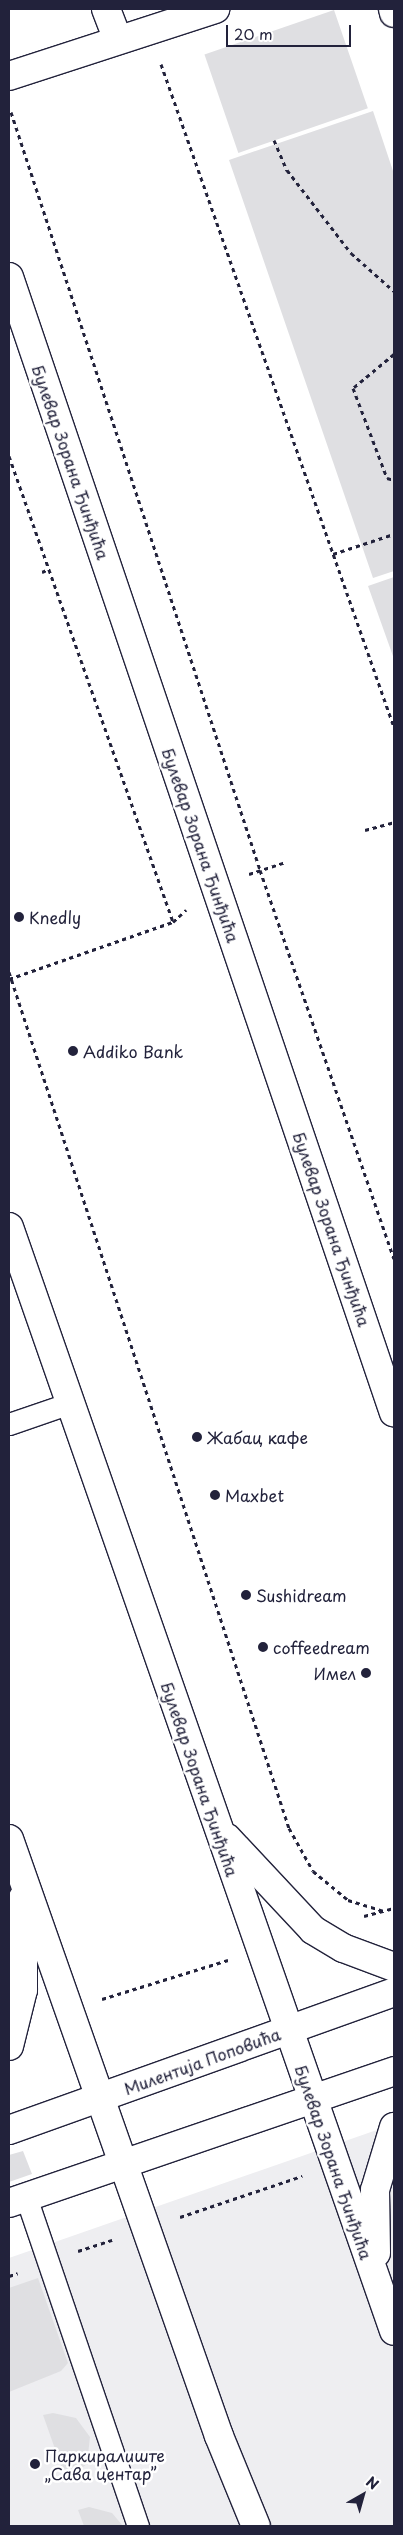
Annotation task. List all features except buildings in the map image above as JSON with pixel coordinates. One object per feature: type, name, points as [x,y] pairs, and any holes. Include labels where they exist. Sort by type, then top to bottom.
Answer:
[{"type":"street","points":[[106,9],[118,40]]},
{"type":"street","points":[[9,76],[215,9]]},
{"type":"street","points":[[393,9],[394,13]]},
{"type":"street","name":"Булевар Зорана Ђинђића","points":[[9,277],[394,1413]]},
{"type":"street","name":"Булевар Зорана Ђинђића","points":[[9,1227],[216,1826],[394,2331]]},
{"type":"street","points":[[216,1826],[264,1883],[313,1930],[343,1948],[394,1968]]},
{"type":"street","points":[[9,1839],[219,2436],[256,2526]]},
{"type":"street","points":[[9,2046],[23,1990],[23,1879]]},
{"type":"street","name":"Милентија Поповића","points":[[9,2130],[394,1992]]},
{"type":"street","points":[[17,2200],[394,2071]]},
{"type":"street","points":[[385,2306],[376,2254],[375,2190],[383,2154],[394,2127]]},
{"type":"lane","points":[[9,1424],[70,1403]]},
{"type":"lane","points":[[17,2200],[138,2526]]},
{"type":"path","points":[[149,30],[394,727]]},
{"type":"path","points":[[9,106],[260,870],[394,1259]]},
{"type":"path","points":[[274,140],[287,170],[352,253],[394,291]]},
{"type":"path","points":[[394,354],[353,388],[387,478],[394,480]]},
{"type":"path","points":[[9,456],[172,922]]},
{"type":"path","points":[[333,554],[394,534]]},
{"type":"path","points":[[42,572],[49,569]]},
{"type":"path","points":[[366,830],[394,822]]},
{"type":"path","points":[[10,979],[172,922],[215,885],[286,862]]},
{"type":"path","points":[[9,972],[289,1828],[313,1871],[348,1900],[384,1911]]},
{"type":"path","points":[[313,1930],[394,1908]]},
{"type":"path","points":[[70,2009],[260,1950]]},
{"type":"path","points":[[105,2242],[336,2165]]},
{"type":"shaded area","points":[[334,10],[368,108],[238,153],[204,55]]},
{"type":"shaded area","points":[[373,111],[394,174],[394,571],[373,578],[229,160]]},
{"type":"shaded area","points":[[394,577],[394,659],[368,586]]},
{"type":"shaded area","points":[[394,2124],[394,2526],[9,2526],[9,2258]]},
{"type":"shaded area","points":[[23,2151],[32,2174],[9,2182],[9,2155]]},
{"type":"shaded area","points":[[38,2278],[68,2363],[61,2371],[9,2392],[9,2288]]},
{"type":"shaded area","points":[[53,2413],[76,2418],[90,2437],[87,2464],[66,2480],[43,2415]]},
{"type":"shaded area","points":[[89,2507],[112,2513],[123,2526],[84,2526],[78,2510]]},
{"type":"place","name":"Knedly","points":[[19,917]]},
{"type":"place","name":"Addiko Bank","points":[[73,1051]]},
{"type":"place","name":"Жабац кафе","points":[[197,1437]]},
{"type":"place","name":"Maxbet","points":[[215,1495]]},
{"type":"place","name":"Sushidream","points":[[246,1595]]},
{"type":"place","name":"coffeedream","points":[[263,1647]]},
{"type":"place","name":"Имел","points":[[366,1673]]},
{"type":"place","name":"Паркиралиште „Сава центар”","points":[[35,2464]]}]
